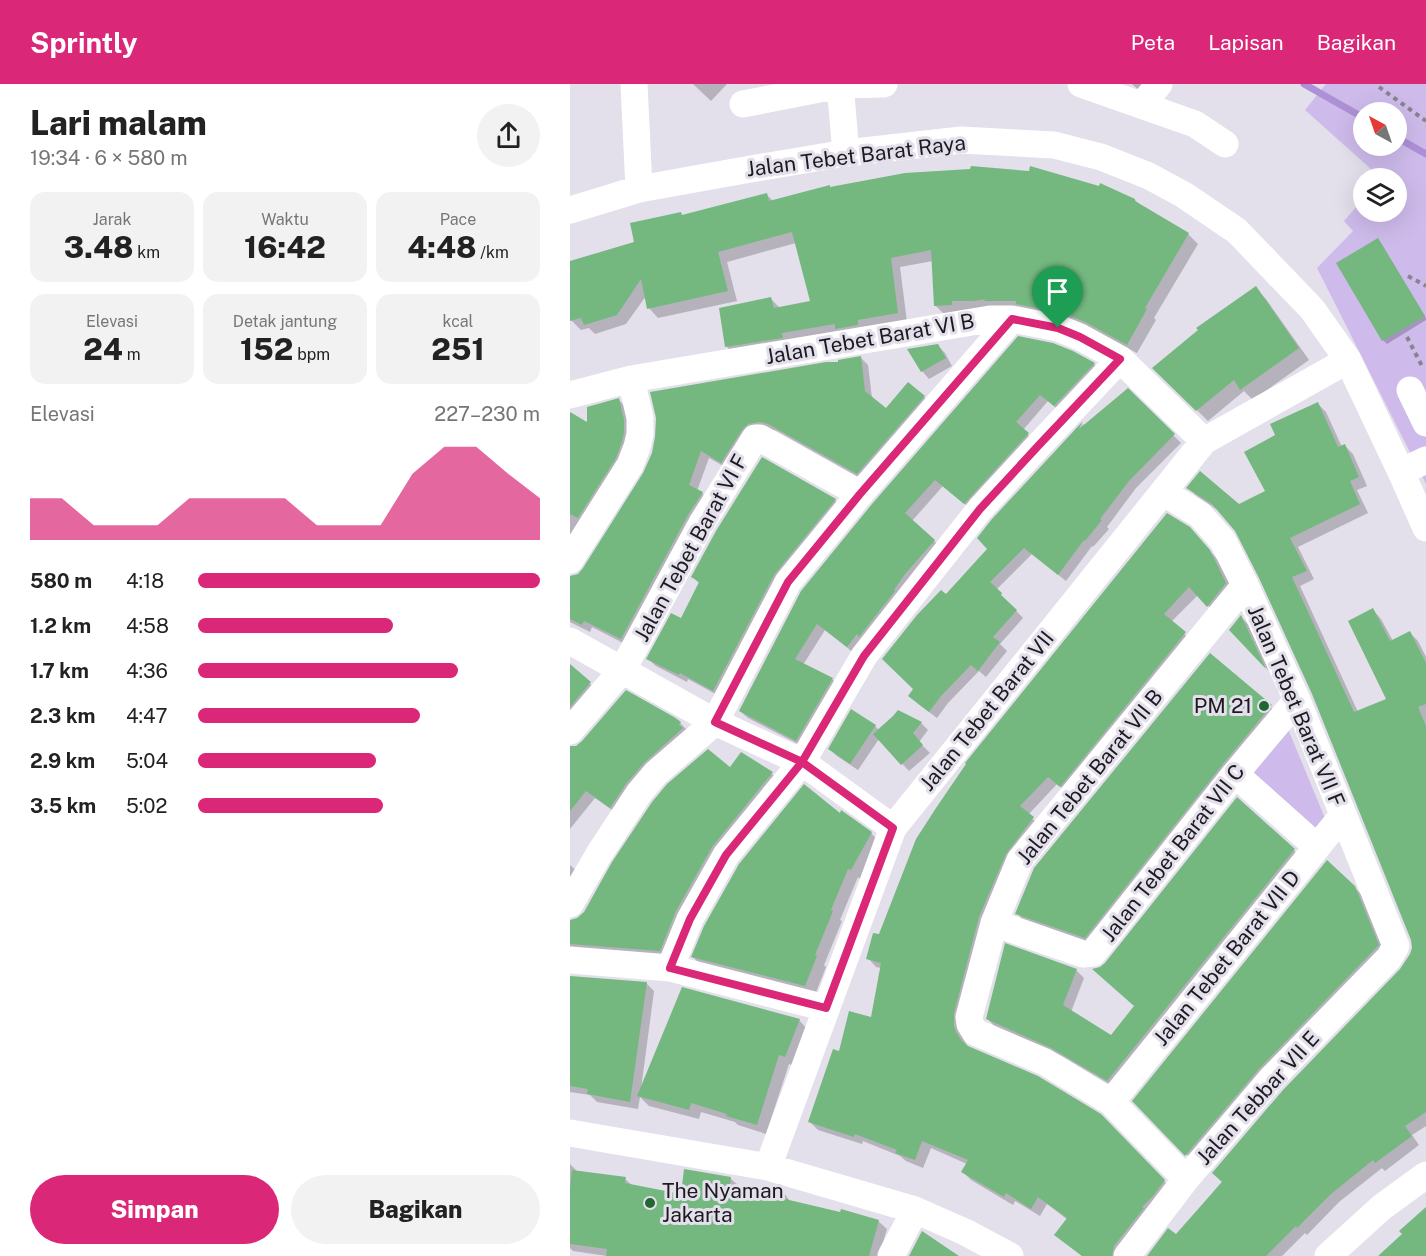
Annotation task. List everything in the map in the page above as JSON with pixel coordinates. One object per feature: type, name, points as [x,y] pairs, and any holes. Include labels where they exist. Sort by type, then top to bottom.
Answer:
[{"type":"street","points":[[634,84],[639,189]]},
{"type":"street","points":[[743,105],[840,85],[884,84]]},
{"type":"street","points":[[1081,84],[1195,124],[1225,144]]},
{"type":"street","points":[[1142,105],[1159,84]]},
{"type":"street","points":[[840,85],[846,153]]},
{"type":"street","name":"Jalan Tebet Barat Raya","points":[[570,210],[639,189],[846,153],[961,140],[1054,144],[1101,157],[1184,195],[1238,231],[1312,309],[1348,360],[1426,528]]},
{"type":"street","name":"Jalan Tebet Barat VI B","points":[[570,395],[631,379],[990,319],[1012,319],[1058,328],[1120,359],[1204,441]]},
{"type":"street","points":[[570,904],[598,854],[639,793],[656,773],[715,722],[788,582],[860,494],[1012,319]]},
{"type":"street","points":[[670,968],[690,919],[726,855],[802,762],[864,656],[980,509],[1120,359]]},
{"type":"street","name":"Jalan Tebet Barat VII","points":[[768,1167],[893,828],[1204,441],[1348,360]]},
{"type":"street","points":[[570,560],[630,465],[637,447],[640,418],[631,379]]},
{"type":"street","points":[[1418,382],[1426,423]]},
{"type":"street","name":"Jalan Tebet Barat VI F","points":[[623,669],[702,523],[755,438],[770,443],[860,494]]},
{"type":"street","points":[[1401,472],[1426,460]]},
{"type":"street","name":"Jalan Tebet Barat VII F","points":[[1163,492],[1200,515],[1222,542],[1245,585],[1297,700],[1396,946]]},
{"type":"street","name":"Jalan Tebet Barat VII B","points":[[1111,1102],[1046,1062],[975,1032],[969,1017],[994,923],[1020,860],[1245,585]]},
{"type":"street","points":[[570,641],[715,722],[802,762],[893,828]]},
{"type":"street","points":[[570,731],[623,669]]},
{"type":"street","name":"Jalan Tebet Barat VII C","points":[[994,923],[1083,954],[1093,953],[1234,774],[1297,700]]},
{"type":"street","points":[[1234,774],[1317,847]]},
{"type":"street","name":"Jalan Tebet Barat VII D","points":[[1111,1102],[1342,815]]},
{"type":"street","name":"Jalan Tebbar VII E","points":[[1127,1256],[1186,1179],[1271,1079],[1389,958],[1396,946]]},
{"type":"street","points":[[570,960],[670,968],[826,1008]]},
{"type":"street","points":[[1111,1102],[1186,1179]]},
{"type":"street","points":[[570,1133],[768,1167],[915,1210],[965,1232],[1010,1256]]},
{"type":"street","points":[[1328,1256],[1382,1207],[1426,1174]]},
{"type":"street","points":[[891,1256],[915,1210]]},
{"type":"path","points":[[1379,87],[1426,121]]},
{"type":"path","points":[[1408,276],[1426,286]]},
{"type":"path","points":[[1407,337],[1418,382]]},
{"type":"shaded area","points":[[1326,84],[1426,84],[1426,484],[1317,268],[1353,231],[1344,221],[1353,211],[1353,222],[1407,222],[1407,168],[1370,168],[1356,156],[1407,156],[1407,102],[1353,102],[1353,153],[1305,110]]},
{"type":"shaded area","points":[[1283,717],[1327,823],[1319,837],[1247,766]]},
{"type":"building","points":[[971,166],[1029,171],[1030,166],[1099,186],[1100,183],[1135,199],[1189,233],[1145,308],[1147,309],[1127,345],[1064,313],[1016,304],[1016,301],[983,301],[986,299],[952,301],[952,305],[934,306],[931,250],[891,258],[898,313],[858,320],[858,325],[835,329],[835,324],[782,333],[783,338],[725,347],[719,308],[771,297],[774,308],[810,301],[792,232],[718,252],[728,291],[647,309],[641,279],[617,315],[584,325],[581,318],[570,321],[570,261],[634,242],[630,223],[681,212],[682,215],[767,193],[769,201],[830,185],[830,187],[905,173],[970,169]]},
{"type":"building","points":[[1378,238],[1425,316],[1382,341],[1336,263]]},
{"type":"building","points":[[1256,286],[1299,348],[1240,390],[1234,380],[1196,411],[1152,368],[1198,330],[1196,328]]},
{"type":"building","points":[[1018,336],[1053,343],[1095,363],[1054,406],[1040,395],[1016,422],[1029,433],[964,504],[935,480],[905,513],[935,540],[905,574],[895,591],[859,637],[857,634],[847,647],[817,624],[795,659],[833,678],[796,741],[739,711],[801,591],[872,504]]},
{"type":"building","points":[[938,344],[946,358],[921,372],[907,349]]},
{"type":"building","points":[[861,356],[865,391],[886,408],[908,382],[925,396],[857,474],[768,424],[760,422],[748,424],[721,463],[701,451],[689,485],[703,492],[688,515],[621,639],[584,621],[582,625],[570,619],[570,576],[578,574],[583,568],[643,473],[652,453],[656,418],[650,392],[826,362],[838,362],[838,360]]},
{"type":"building","points":[[1128,388],[1175,434],[1129,481],[1100,519],[1102,520],[1058,575],[1024,548],[990,582],[1017,610],[993,637],[1000,642],[978,671],[971,665],[929,712],[908,696],[913,689],[882,659],[917,615],[941,590],[946,594],[987,549],[977,538],[992,519],[1083,421],[1079,429]]},
{"type":"building","points":[[619,398],[624,420],[622,442],[616,458],[578,518],[570,514],[570,412],[587,422],[587,407]]},
{"type":"building","points":[[1318,402],[1338,447],[1345,444],[1359,477],[1350,481],[1360,504],[1290,538],[1307,571],[1292,577],[1354,712],[1386,699],[1348,621],[1373,608],[1390,641],[1410,631],[1426,663],[1426,704],[1418,707],[1426,726],[1426,1112],[1405,1126],[1412,1136],[1375,1163],[1373,1160],[1331,1194],[1266,1256],[1147,1256],[1168,1228],[1176,1234],[1222,1182],[1212,1173],[1283,1090],[1400,969],[1412,948],[1411,940],[1312,694],[1259,578],[1235,531],[1212,504],[1186,488],[1200,471],[1239,504],[1265,491],[1244,452],[1275,435],[1270,424]]},
{"type":"building","points":[[762,457],[836,499],[774,575],[713,691],[680,673],[679,675],[646,659],[671,613],[681,618],[699,582],[691,577],[716,531]]},
{"type":"building","points":[[1167,513],[1190,527],[1210,550],[1226,583],[1207,607],[1189,587],[1164,614],[1186,632],[1060,787],[1048,777],[1020,806],[1034,817],[1006,854],[979,917],[954,1013],[956,1032],[968,1046],[1038,1076],[1101,1114],[1165,1180],[1114,1246],[1112,1256],[1082,1256],[1054,1235],[1067,1218],[1038,1197],[1031,1209],[1006,1193],[1004,1197],[961,1172],[968,1160],[922,1141],[915,1160],[895,1153],[897,1150],[855,1134],[854,1137],[808,1122],[833,1049],[839,1051],[849,1011],[871,1017],[881,963],[866,959],[873,933],[879,934],[916,839],[965,763]]},
{"type":"building","points":[[1241,615],[1266,669],[1229,630]]},
{"type":"building","points":[[1210,653],[1272,705],[1085,938],[1015,914],[1034,868]]},
{"type":"building","points":[[570,664],[591,682],[570,707]]},
{"type":"building","points":[[626,690],[674,717],[681,722],[679,725],[683,728],[644,763],[610,808],[586,791],[570,811],[570,746],[576,746],[582,741]]},
{"type":"building","points":[[851,709],[876,725],[850,764],[828,749]]},
{"type":"building","points":[[898,710],[922,722],[913,733],[923,745],[901,765],[873,734]]},
{"type":"building","points":[[708,749],[730,767],[741,752],[773,772],[712,847],[676,911],[660,951],[570,944],[570,920],[584,912],[612,862],[652,802],[667,784]]},
{"type":"building","points":[[804,784],[840,813],[841,810],[872,832],[851,870],[848,869],[831,910],[833,911],[805,986],[691,957],[704,926],[739,864]]},
{"type":"building","points":[[1237,797],[1295,849],[1107,1081],[1051,1048],[986,1019],[1005,943],[1077,969],[1063,1005],[1111,1035],[1134,1006],[1092,969],[1105,963]]},
{"type":"building","points":[[1327,860],[1355,886],[1379,945],[1259,1069],[1185,1156],[1132,1101]]},
{"type":"building","points":[[570,976],[647,982],[630,1102],[587,1094],[588,1089],[570,1086]]},
{"type":"building","points":[[682,987],[800,1019],[785,1057],[779,1055],[757,1125],[691,1103],[689,1110],[637,1096]]},
{"type":"building","points":[[684,1169],[731,1177],[730,1184],[786,1195],[785,1199],[840,1212],[841,1209],[879,1220],[869,1256],[606,1256],[607,1249],[570,1244],[572,1170],[626,1177],[625,1183],[681,1194]]},
{"type":"building","points":[[1426,1207],[1426,1256],[1378,1256],[1402,1234],[1399,1231]]},
{"type":"building","points":[[922,1231],[959,1256],[909,1256]]},
{"type":"waterway","points":[[1304,84],[1353,112]]},
{"type":"waterway","points":[[1407,143],[1426,154]]},
{"type":"place","name":"PM 21","points":[[1264,706]]},
{"type":"place","name":"The Nyaman Jakarta","points":[[650,1203]]},
{"type":"route","points":[[1058,328],[1012,319],[860,494],[788,582],[715,722],[802,762],[893,828],[826,1008],[670,968],[690,919],[726,855],[802,762],[864,656],[980,509],[1120,359],[1058,328]]}]
